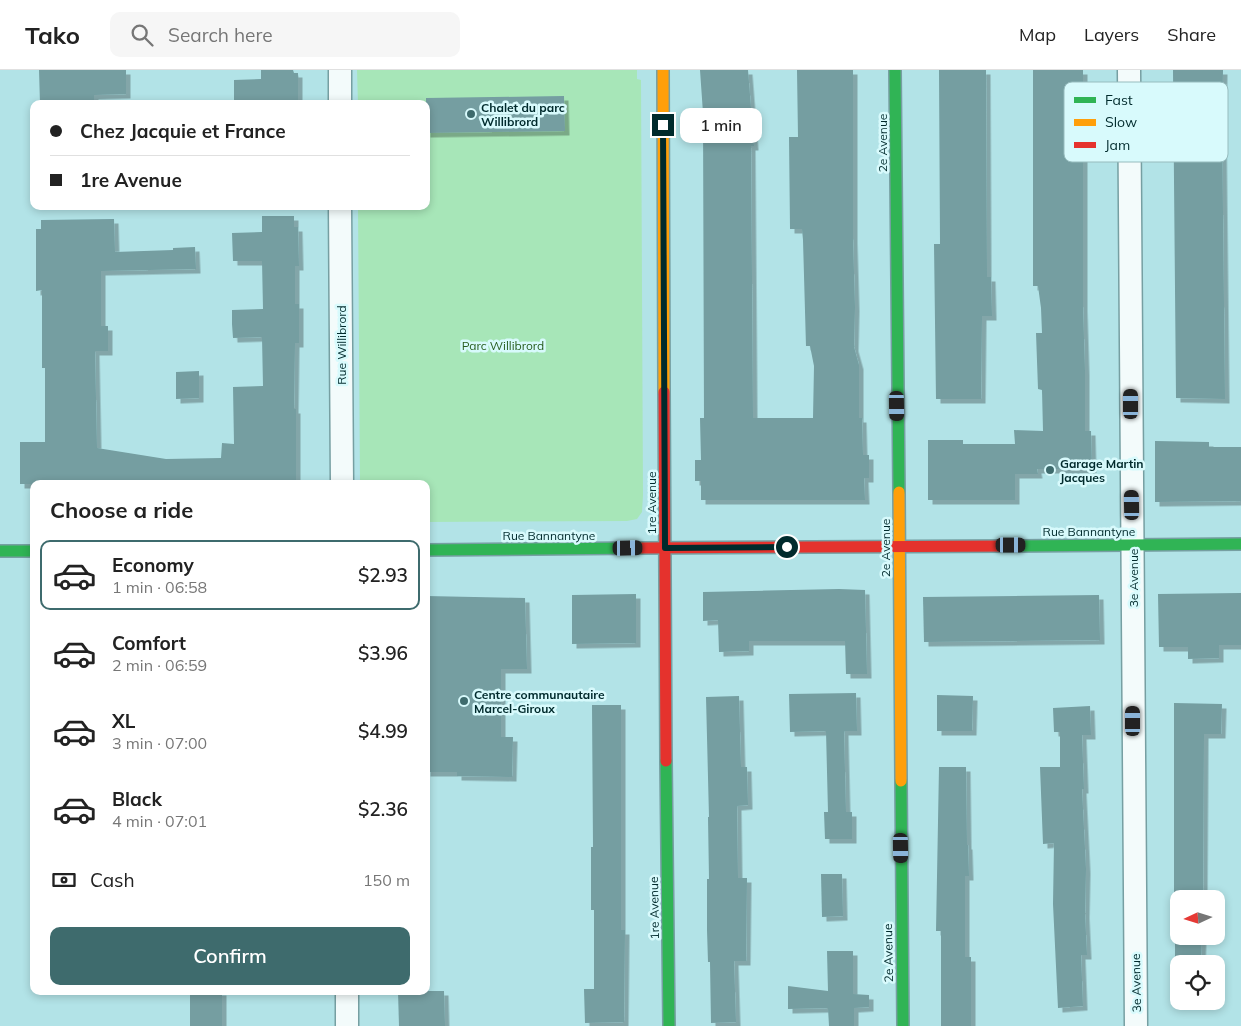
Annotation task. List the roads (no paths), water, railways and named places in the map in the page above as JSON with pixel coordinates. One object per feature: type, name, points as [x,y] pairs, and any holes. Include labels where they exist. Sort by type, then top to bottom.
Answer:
[{"type":"street","points":[[340,70],[340,100]]},
{"type":"street","name":"1re Avenue","points":[[663,70],[669,1026]]},
{"type":"street","name":"2e Avenue","points":[[895,70],[902,1026]]},
{"type":"street","name":"3e Avenue","points":[[1130,162],[1136,1026]]},
{"type":"street","name":"Rue Willibrord","points":[[340,210],[342,480]]},
{"type":"street","name":"Rue Bannantyne","points":[[430,550],[1241,544]]},
{"type":"street","points":[[0,551],[30,550]]},
{"type":"street","points":[[347,995],[347,1026]]},
{"type":"place","name":"Chalet du parc Willibrord","points":[[471,114]]},
{"type":"place","name":"Garage Martin Jacques","points":[[1050,470]]},
{"type":"place","name":"Centre communautaire Marcel-Giroux","points":[[464,701]]},
{"type":"park label","name":"Parc Willibrord","points":[[503,345]]}]
